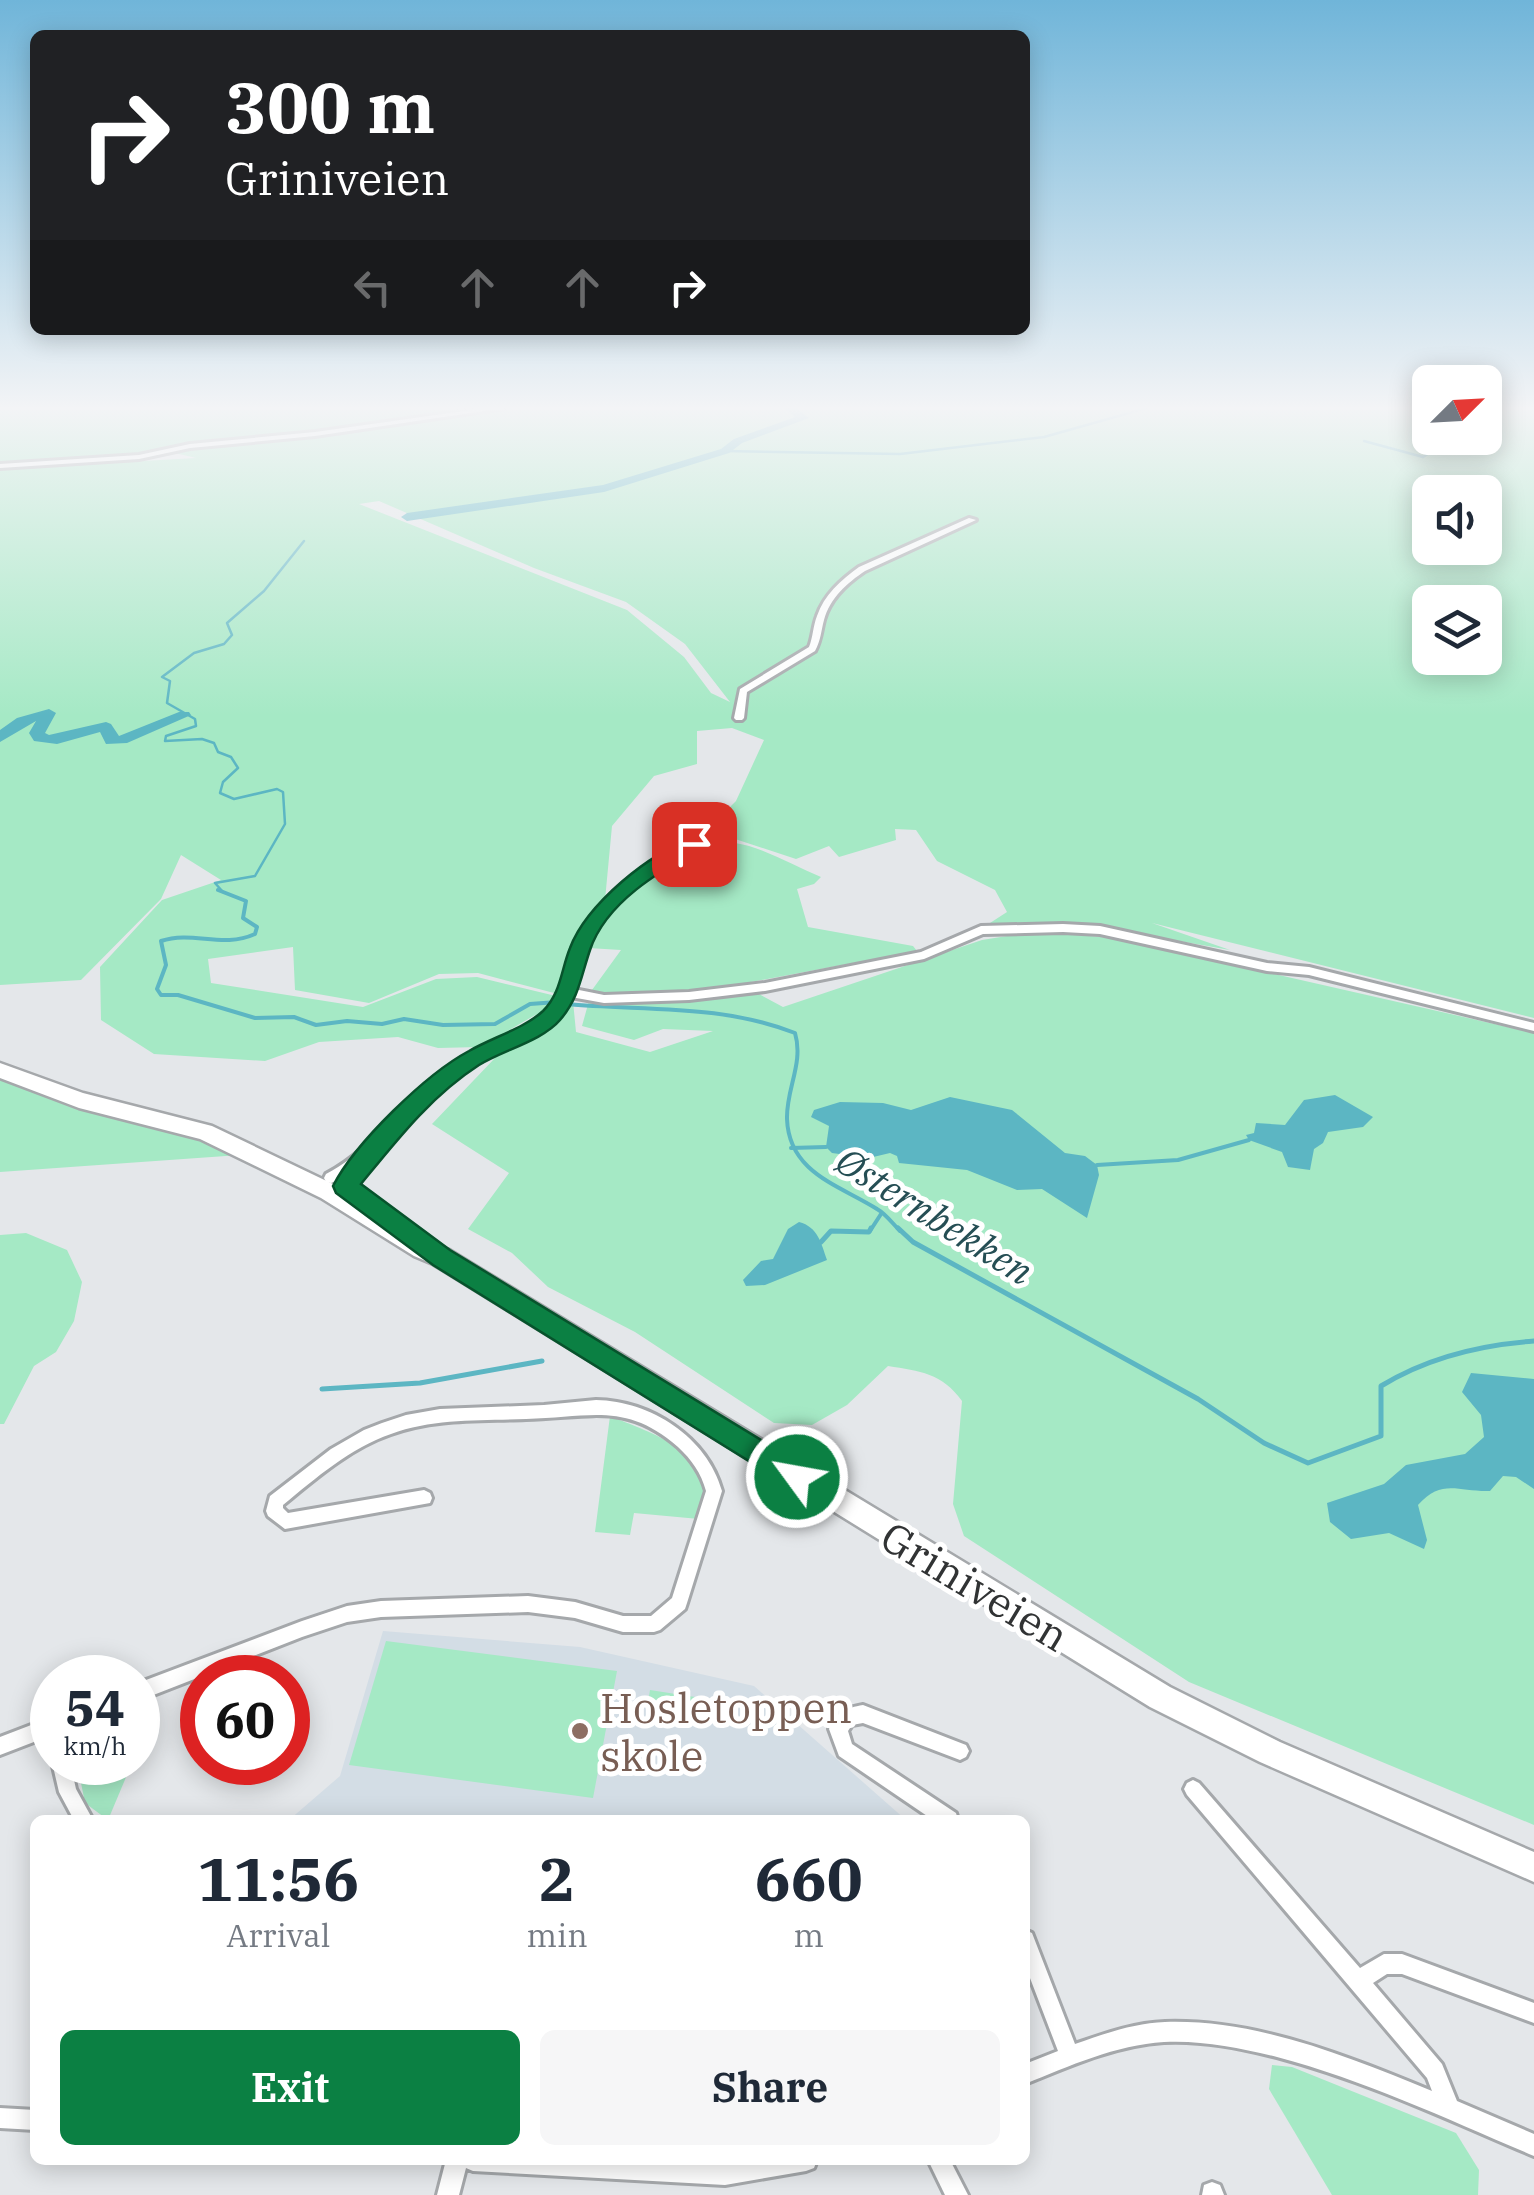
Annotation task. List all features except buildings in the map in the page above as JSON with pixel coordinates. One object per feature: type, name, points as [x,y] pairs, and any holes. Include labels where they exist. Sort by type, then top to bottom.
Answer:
[{"type":"main road","name":"Griniveien","points":[[0,1070],[79,1100],[262,1146],[335,1186],[422,1250],[442,1257],[1160,1696],[1270,1752],[1534,1867]]},
{"type":"street","points":[[739,718],[743,691],[812,649],[819,638],[820,616],[847,580],[862,569],[972,520]]},
{"type":"street","points":[[335,1186],[360,1170],[370,1152],[412,1105],[471,1059],[550,1018],[564,999],[581,945],[616,898],[644,872],[679,849],[714,839]]},
{"type":"street","points":[[564,999],[689,996],[765,987],[924,956],[981,930],[1100,930],[1267,966],[1309,971],[1534,1027]]},
{"type":"street","points":[[160,1684],[302,1629],[347,1614],[381,1609],[528,1604],[574,1610],[623,1624],[654,1624],[679,1604],[714,1491],[711,1474],[698,1454],[678,1437],[616,1408],[407,1421],[366,1436],[332,1456],[276,1501],[274,1511],[285,1521],[424,1498]]},
{"type":"street","points":[[942,1815],[845,1750],[838,1729],[848,1717],[862,1714],[960,1751]]},
{"type":"street","points":[[0,1746],[30,1734]]},
{"type":"street","points":[[66,1785],[81,1815]]},
{"type":"street","points":[[1193,1790],[1435,2071],[1450,2109]]},
{"type":"street","points":[[1030,1953],[1070,2056]]},
{"type":"street","points":[[1360,1980],[1384,1964],[1402,1964],[1534,2013]]},
{"type":"street","points":[[1030,2072],[1123,2038],[1166,2032],[1219,2033],[1303,2055],[1450,2109],[1534,2145]]},
{"type":"street","points":[[0,2118],[30,2120]]},
{"type":"street","points":[[448,2195],[456,2165]]},
{"type":"street","points":[[563,2165],[725,2174],[777,2165]]},
{"type":"street","points":[[942,2165],[957,2195]]},
{"type":"shaded area","name":"Hosletoppen skole","points":[[383,1631],[580,1647],[754,1686],[900,1815],[295,1815],[340,1776]]},
{"type":"green space","points":[[0,510],[375,510],[627,610],[684,657],[711,693],[730,702],[685,644],[626,602],[534,568],[401,510],[1412,510],[1412,565],[1502,565],[1502,510],[1534,510],[1534,1018],[1152,923],[1230,950],[1089,925],[990,923],[1007,912],[995,890],[937,861],[916,830],[895,829],[896,840],[839,857],[829,846],[796,859],[732,838],[720,827],[720,817],[736,801],[764,740],[732,728],[697,731],[697,764],[654,776],[612,826],[605,900],[570,970],[576,1032],[650,1052],[713,1031],[663,1029],[634,1040],[582,1026],[592,990],[621,950],[588,948],[616,907],[634,887],[675,856],[723,842],[758,849],[821,877],[814,884],[797,889],[808,927],[913,946],[917,951],[740,984],[783,1007],[982,940],[1039,931],[1121,939],[1534,1033],[1534,1825],[1189,1682],[964,1536],[953,1504],[962,1401],[938,1379],[888,1366],[847,1405],[812,1425],[774,1423],[635,1332],[548,1287],[512,1253],[468,1229],[509,1173],[432,1124],[537,1014],[480,1047],[438,1048],[398,1037],[319,1042],[265,1061],[154,1054],[101,1020],[100,967],[162,900],[221,880],[181,855],[161,899],[81,980],[0,985]],"holes":[[[293,947],[295,990],[369,1003],[439,974],[478,973],[558,994],[477,977],[436,979],[363,1007],[211,983],[208,959]]]},
{"type":"green space","points":[[0,1071],[167,1125],[240,1155],[0,1172]]},
{"type":"green space","points":[[26,1233],[67,1250],[82,1282],[74,1321],[56,1352],[34,1366],[4,1424],[0,1424],[0,1235]]},
{"type":"green space","points":[[610,1416],[667,1441],[692,1460],[704,1486],[699,1519],[634,1513],[630,1535],[595,1532]]},
{"type":"green space","points":[[386,1641],[617,1671],[593,1798],[349,1765]]},
{"type":"green space","points":[[650,1690],[695,1697],[691,1721],[646,1714]]},
{"type":"green space","points":[[81,1785],[123,1785],[110,1815],[101,1815],[85,1803]]},
{"type":"green space","points":[[1272,2065],[1292,2067],[1456,2133],[1479,2170],[1478,2195],[1332,2195],[1269,2089]]},
{"type":"water","points":[[1335,1095],[1373,1117],[1363,1127],[1328,1132],[1323,1143],[1314,1149],[1310,1170],[1288,1167],[1282,1152],[1249,1140],[1246,1135],[1254,1133],[1256,1123],[1285,1125],[1304,1100]]},
{"type":"water","points":[[950,1097],[1012,1110],[1065,1153],[1085,1156],[1097,1165],[1099,1175],[1087,1218],[1042,1189],[1017,1190],[967,1170],[899,1163],[897,1156],[890,1153],[869,1158],[832,1153],[826,1147],[829,1126],[811,1117],[814,1110],[840,1102],[883,1103],[911,1110]]},
{"type":"water","points":[[799,1222],[815,1232],[827,1260],[765,1285],[746,1286],[743,1280],[761,1261],[773,1259],[788,1229]]},
{"type":"water","points":[[1471,1373],[1534,1379],[1534,1489],[1516,1477],[1503,1476],[1490,1491],[1451,1488],[1435,1492],[1418,1505],[1427,1540],[1424,1549],[1389,1533],[1351,1539],[1330,1522],[1327,1503],[1384,1484],[1406,1465],[1465,1454],[1484,1437],[1481,1415],[1462,1392]]},
{"type":"waterway","points":[[407,517],[452,510]]},
{"type":"waterway","name":"Østernbekken","points":[[223,892],[215,883],[255,876],[285,824],[283,792],[277,789],[234,799],[220,793],[223,782],[238,768],[231,757],[202,739],[165,741],[166,736],[196,726],[195,719],[167,703],[170,681],[162,677],[194,653],[224,644],[232,635],[227,623],[264,591],[304,541]]},
{"type":"waterway","points":[[0,737],[22,721],[49,713],[37,733],[39,738],[57,740],[106,727],[111,741],[184,715]]},
{"type":"waterway","name":"Østernbekken","points":[[218,890],[223,892]]},
{"type":"waterway","name":"Østernbekken","points":[[223,892],[246,901],[243,918],[257,927],[255,934],[231,940],[185,937],[161,941],[166,965],[157,989],[161,995],[178,995],[255,1018],[294,1017],[316,1025],[347,1021],[382,1024],[404,1019],[443,1025],[495,1024],[530,1004],[557,1002]]},
{"type":"waterway","name":"Østernbekken","points":[[566,1004],[711,1013],[795,1033],[797,1055],[787,1119],[795,1148]]},
{"type":"waterway","points":[[1097,1165],[1178,1160],[1249,1140]]},
{"type":"waterway","points":[[795,1148],[826,1147]]},
{"type":"waterway","name":"Østernbekken","points":[[791,1148],[795,1148]]},
{"type":"waterway","name":"Østernbekken","points":[[795,1148],[806,1165],[880,1211],[900,1231]]},
{"type":"waterway","points":[[870,1231],[881,1214]]},
{"type":"waterway","points":[[821,1242],[831,1231],[869,1232],[871,1228]]},
{"type":"waterway","name":"Østernbekken","points":[[898,1228],[913,1242],[1198,1399],[1264,1443],[1308,1463],[1381,1436],[1381,1386],[1399,1376],[1455,1354],[1534,1341]]},
{"type":"waterway","points":[[322,1389],[420,1383],[542,1361]]},
{"type":"place","name":"Hosletoppen skole","points":[[580,1731]]},
{"type":"route","points":[[694,844],[644,872],[602,914],[581,945],[568,992],[550,1018],[471,1059],[412,1105],[345,1186],[442,1257],[797,1477]]}]
